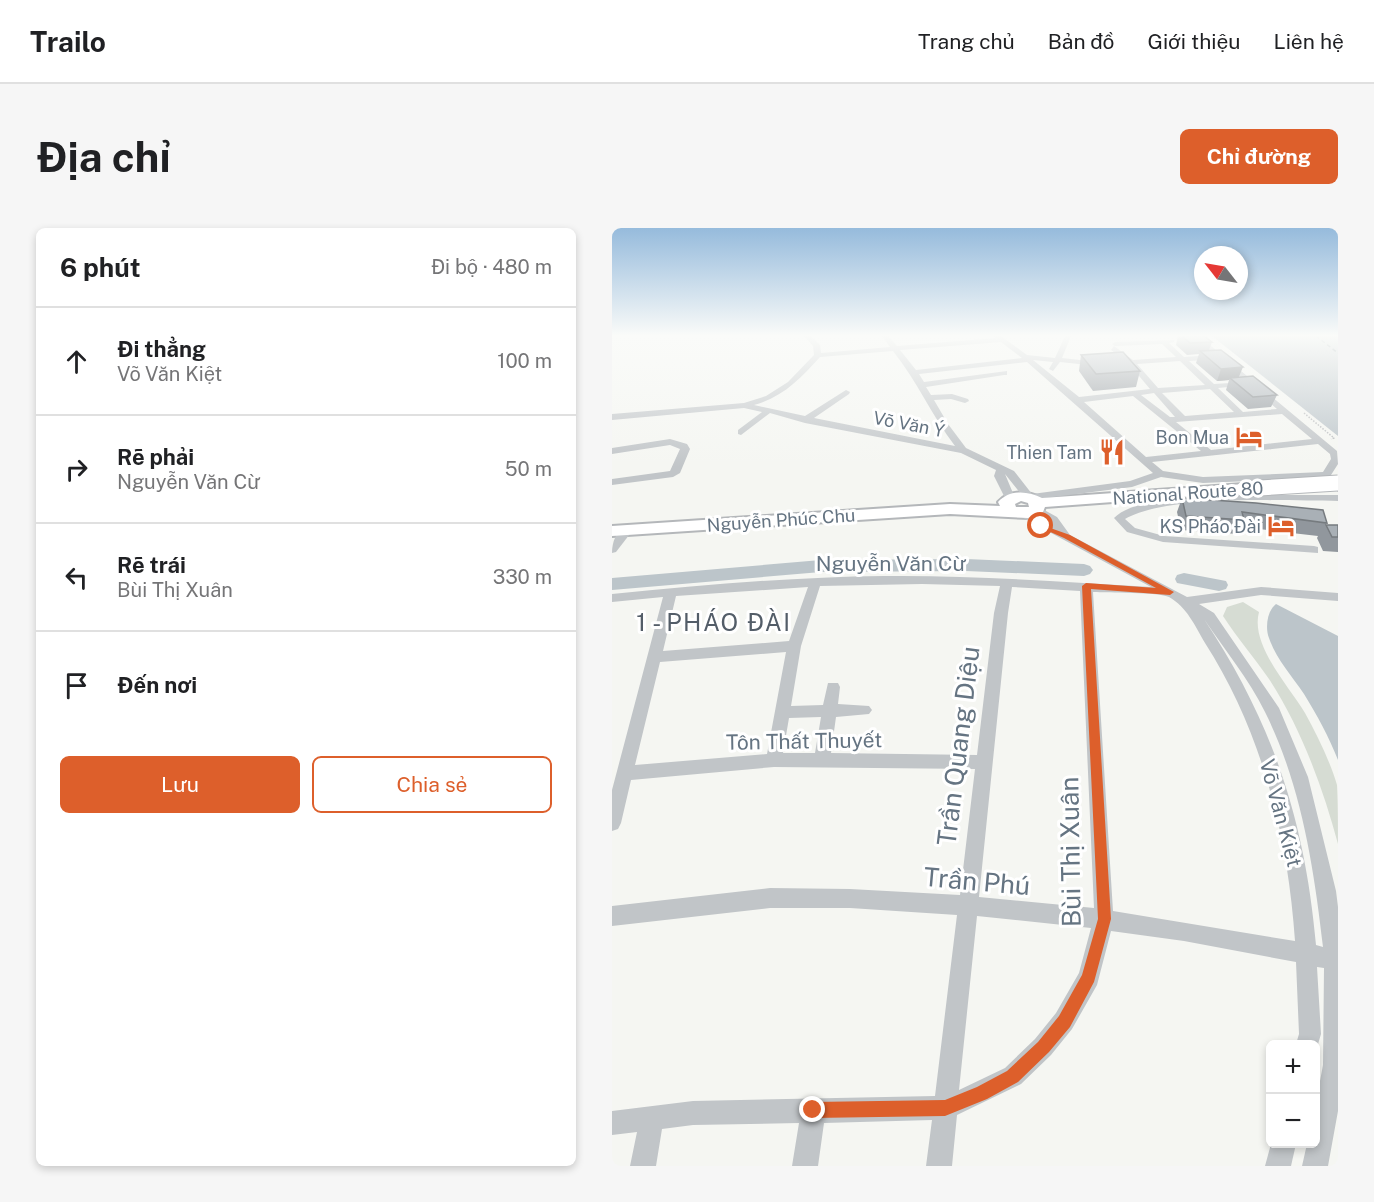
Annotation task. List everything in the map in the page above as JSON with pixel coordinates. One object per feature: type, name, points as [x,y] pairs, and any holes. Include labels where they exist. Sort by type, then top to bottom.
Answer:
[{"type":"highway","name":"National Route 80","points":[[1013,506],[1019,496],[1034,502],[1226,494],[1245,489],[1331,479]]},
{"type":"highway","name":"Nguyễn Phúc Chu","points":[[619,530],[1013,506]]},
{"type":"street","points":[[612,417],[744,405],[769,398],[796,380]]},
{"type":"street","points":[[918,380],[944,425],[963,450]]},
{"type":"street","points":[[921,385],[957,380]]},
{"type":"street","points":[[1054,380],[1161,474]]},
{"type":"street","points":[[1145,380],[1182,418]]},
{"type":"street","points":[[1204,380],[1241,414]]},
{"type":"street","points":[[1249,380],[1334,453],[1336,459],[1329,472],[1338,489]]},
{"type":"street","points":[[1078,400],[1253,383]]},
{"type":"street","points":[[805,420],[846,392]]},
{"type":"street","points":[[1134,393],[1208,452]]},
{"type":"street","points":[[929,398],[952,396],[965,401]]},
{"type":"street","name":"Võ Văn Ý","points":[[744,405],[805,420],[963,450]]},
{"type":"street","points":[[741,432],[768,411]]},
{"type":"street","points":[[1167,420],[1286,411]]},
{"type":"street","points":[[815,413],[852,420]]},
{"type":"street","points":[[1143,460],[1322,441]]},
{"type":"street","points":[[612,452],[670,442],[684,446],[685,449],[677,471],[673,474],[612,482]]},
{"type":"street","name":"Võ Văn Kiệt","points":[[963,450],[1010,474],[1067,537]]},
{"type":"street","points":[[1001,469],[999,476],[1013,506]]},
{"type":"street","points":[[1034,502],[1131,484],[1161,474],[1214,480],[1331,479]]},
{"type":"street","points":[[1314,550],[1163,539],[1131,530],[1122,524],[1119,518],[1124,512],[1137,507],[1226,494],[1338,498]]},
{"type":"street","name":"Võ Văn Kiệt","points":[[1013,506],[1209,616],[1271,708],[1300,777],[1326,891],[1335,960],[1335,1065],[1315,1166]]},
{"type":"street","points":[[612,549],[619,530]]},
{"type":"street","name":"Nguyễn Văn Cừ","points":[[612,598],[732,586],[919,580],[1086,586],[1178,597],[1233,596],[1261,591],[1338,597]]},
{"type":"street","points":[[774,760],[794,646],[815,583]]},
{"type":"street","name":"Trần Quang Diệu","points":[[939,1166],[1001,613],[1007,583]]},
{"type":"street","name":"Bùi Thị Xuân","points":[[612,1123],[693,1113],[945,1108],[1013,1076],[1043,1047],[1065,1022],[1089,977],[1104,919],[1086,586]]},
{"type":"street","points":[[612,823],[671,592]]},
{"type":"street","name":"Võ Văn Kiệt","points":[[1178,597],[1241,691],[1272,767],[1289,829],[1297,871],[1306,953],[1310,1034],[1308,1040]]},
{"type":"street","points":[[655,657],[794,646]]},
{"type":"street","points":[[822,760],[833,687]]},
{"type":"street","points":[[782,712],[864,710]]},
{"type":"street","name":"Tôn Thất Thuyết","points":[[625,773],[774,760],[984,762]]},
{"type":"street","name":"Trần Phú","points":[[612,916],[770,898],[845,898],[967,906],[1104,919],[1306,953],[1335,960]]},
{"type":"street","points":[[805,1166],[813,1110]]},
{"type":"street","points":[[643,1166],[652,1117]]},
{"type":"street","points":[[1278,1166],[1283,1148]]},
{"type":"shaded area","points":[[1267,380],[1338,380],[1338,436]]},
{"type":"shaded area","points":[[1243,602],[1259,612],[1260,638],[1265,651],[1305,713],[1331,767],[1337,785],[1338,844],[1318,780],[1281,698],[1223,616],[1227,607]]},
{"type":"shaded area","points":[[1276,604],[1338,636],[1338,760],[1314,710],[1272,646],[1267,625],[1269,615]]},
{"type":"building","points":[[1232,380],[1258,380],[1277,395],[1253,397]]},
{"type":"building","points":[[1182,498],[1323,510],[1327,523],[1242,512],[1244,520],[1186,516]]},
{"type":"building","points":[[1326,525],[1338,525],[1338,537],[1332,537]]},
{"type":"waterway","points":[[612,584],[821,566],[966,565],[1084,570]]},
{"type":"waterway","points":[[1184,579],[1219,585]]},
{"type":"place","name":"Bon Mua","points":[[1249,437]]},
{"type":"place","name":"Thien Tam","points":[[1112,452]]},
{"type":"place","name":"KS Pháo Đài","points":[[1281,526]]},
{"type":"district","name":"1 - PHÁO ĐÀI","points":[[714,622]]},
{"type":"route","points":[[813,1110],[945,1108],[981,1093],[1013,1076],[1043,1047],[1065,1022],[1089,977],[1104,919],[1086,586],[1170,592],[1067,537],[1041,526]]}]
